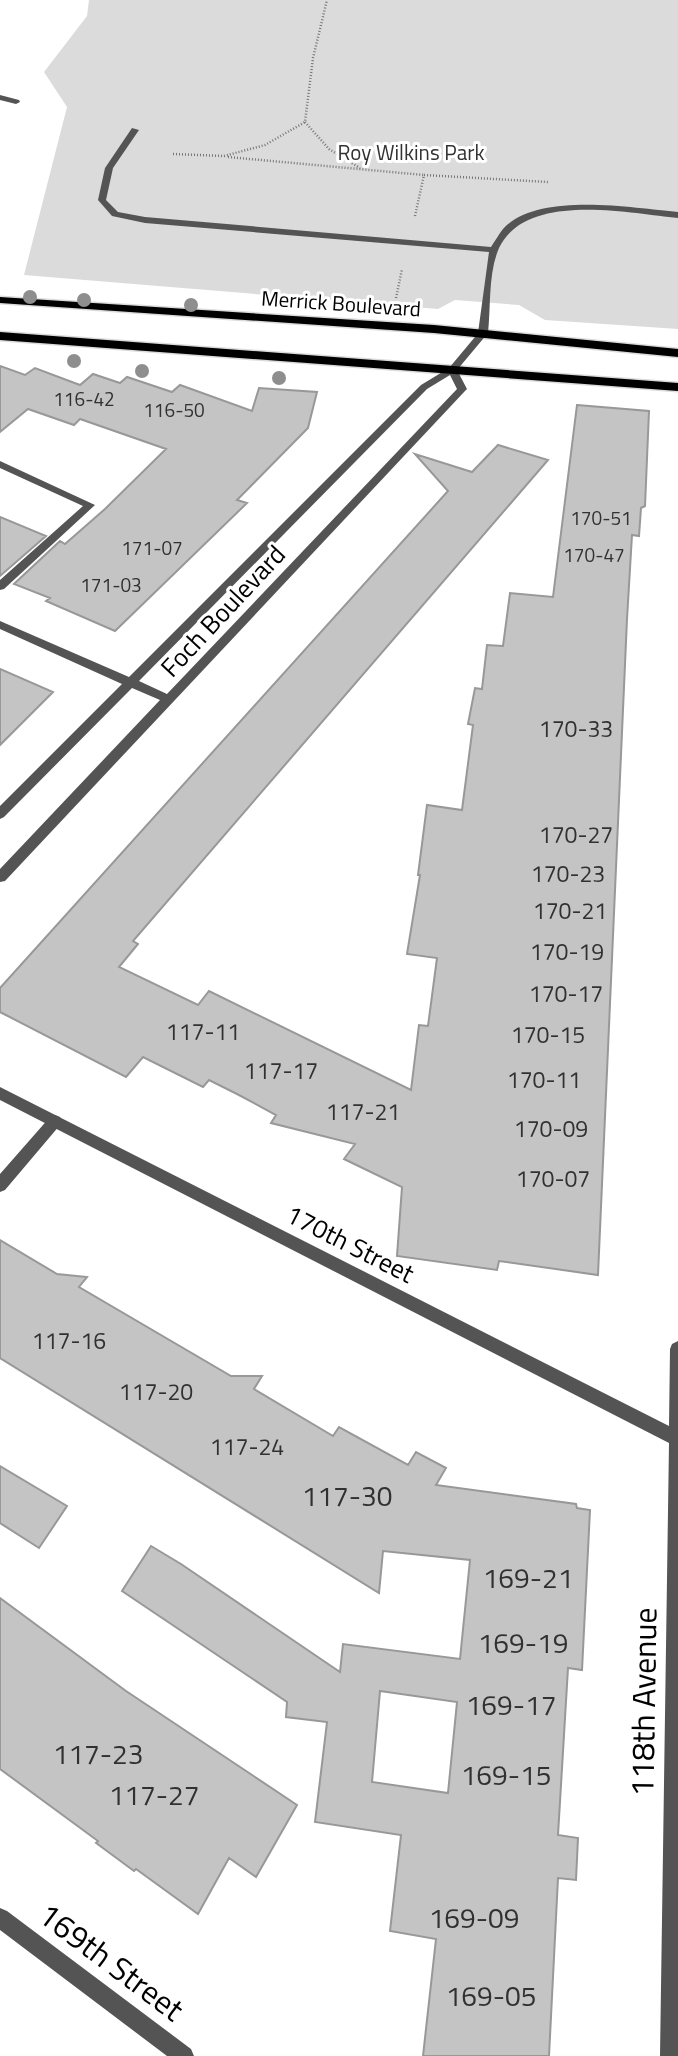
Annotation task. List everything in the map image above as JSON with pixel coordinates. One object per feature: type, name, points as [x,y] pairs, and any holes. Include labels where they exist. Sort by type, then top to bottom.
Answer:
[{"type":"main road","name":"Merrick Boulevard","points":[[0,300],[483,333],[678,353]]},
{"type":"main road","points":[[0,337],[402,369],[452,370],[678,387]]},
{"type":"street","points":[[0,97],[16,102]]},
{"type":"street","points":[[135,130],[108,168],[102,200],[115,214],[145,220],[409,240],[494,250]]},
{"type":"street","points":[[483,333],[494,250],[505,229],[546,210],[583,208],[678,215]]},
{"type":"street","name":"Foch Boulevard","points":[[0,814],[424,387],[452,370],[483,333]]},
{"type":"street","name":"Foch Boulevard","points":[[0,877],[462,389],[452,370]]},
{"type":"street","points":[[0,464],[90,505],[0,586]]},
{"type":"street","points":[[0,625],[170,700]]},
{"type":"street","name":"170th Street","points":[[0,1093],[678,1439]]},
{"type":"street","points":[[0,1185],[55,1121]]},
{"type":"street","name":"118th Avenue","points":[[670,2056],[678,1349]]},
{"type":"street","name":"169th Street","points":[[0,1918],[184,2056]]},
{"type":"path","points":[[327,0],[313,58],[305,122],[317,140],[340,158],[362,169]]},
{"type":"path","points":[[224,156],[265,145],[305,122]]},
{"type":"path","points":[[173,154],[224,156],[424,175]]},
{"type":"path","points":[[394,305],[404,259]]},
{"type":"green space","name":"Roy Wilkins Park","points":[[89,0],[678,0],[678,329],[545,320],[519,305],[455,300],[438,309],[24,275],[67,107],[44,72],[87,16]]},
{"type":"building","points":[[0,366],[25,375],[35,368],[80,385],[93,374],[120,383],[127,377],[172,392],[180,385],[252,411],[259,388],[317,392],[308,428],[237,500],[247,503],[115,631],[46,601],[50,598],[14,584],[60,541],[65,544],[105,509],[166,449],[80,419],[74,425],[28,409],[0,432]]},
{"type":"building","points":[[577,405],[649,411],[645,506],[641,508],[639,536],[632,535],[627,619],[598,1275],[499,1261],[497,1270],[397,1256],[402,1187],[344,1159],[355,1144],[271,1123],[276,1115],[237,1094],[209,1080],[203,1087],[143,1057],[126,1077],[0,1012],[0,988],[448,491],[415,454],[472,472],[498,445],[548,460],[133,941],[138,944],[119,967],[198,1005],[209,991],[411,1090],[419,1025],[428,1026],[437,958],[407,954],[420,875],[427,805],[462,810],[473,725],[468,724],[475,688],[482,689],[487,645],[503,646],[510,593],[553,597]]},
{"type":"building","points":[[0,517],[46,536],[0,576]]},
{"type":"building","points":[[0,669],[53,692],[0,745]]},
{"type":"building","points":[[0,1240],[57,1274],[87,1277],[79,1287],[231,1376],[262,1376],[254,1389],[333,1436],[339,1427],[408,1465],[416,1452],[446,1468],[436,1485],[576,1504],[577,1508],[590,1510],[582,1670],[568,1668],[558,1835],[578,1838],[576,1880],[558,1878],[549,2056],[423,2056],[436,1939],[390,1931],[401,1835],[315,1822],[327,1722],[286,1717],[287,1702],[122,1591],[151,1546],[340,1672],[343,1644],[460,1659],[470,1560],[383,1551],[379,1593],[0,1358]],"holes":[[[380,1691],[457,1702],[448,1793],[372,1782]]]},
{"type":"building","points":[[0,1466],[67,1506],[39,1548],[0,1523]]},
{"type":"building","points":[[0,1598],[126,1691],[297,1805],[256,1877],[229,1858],[198,1914],[136,1869],[134,1871],[0,1769]]}]
